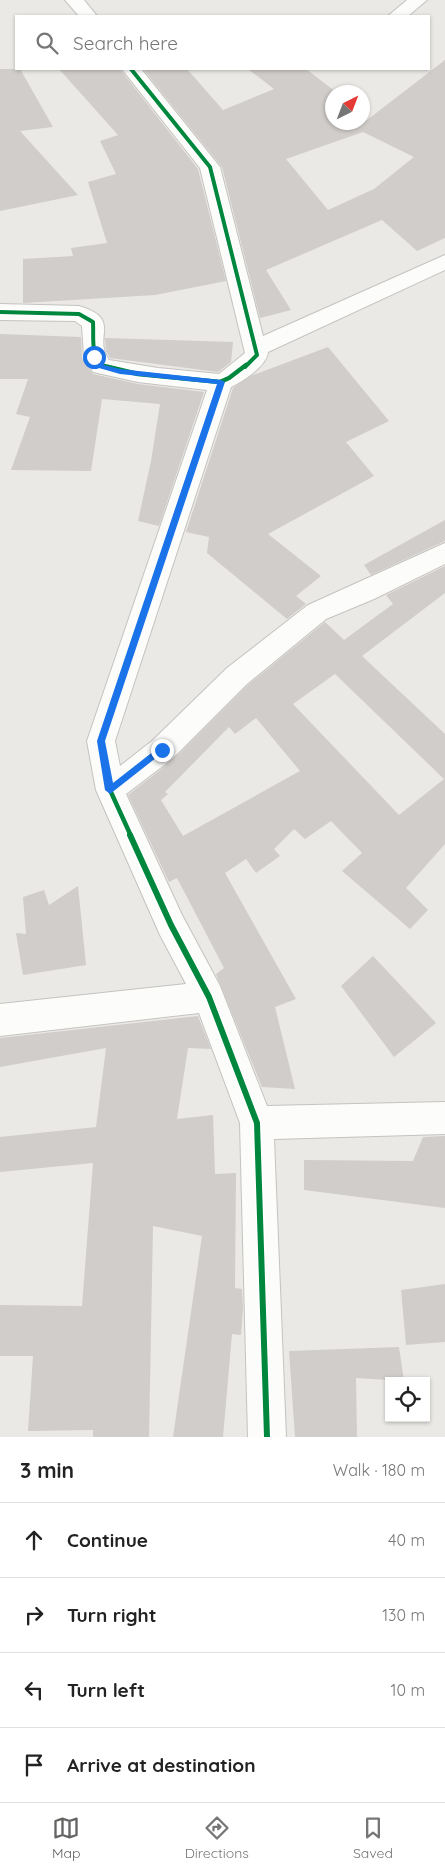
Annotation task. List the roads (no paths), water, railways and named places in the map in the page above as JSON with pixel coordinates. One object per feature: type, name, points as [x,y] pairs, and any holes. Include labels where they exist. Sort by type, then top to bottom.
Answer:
[{"type":"street","points":[[74,0],[87,15]]},
{"type":"street","points":[[398,15],[418,0]]},
{"type":"street","points":[[0,312],[79,314],[93,322],[94,357],[102,367],[120,372],[221,382],[246,366],[257,355],[210,167],[132,70]]},
{"type":"street","points":[[255,349],[445,262]]},
{"type":"street","points":[[221,382],[101,741],[110,790],[171,925],[209,997],[257,1123],[267,1437]]},
{"type":"street","points":[[110,790],[162,750],[237,676],[317,612],[365,592],[445,553]]},
{"type":"street","points":[[0,1020],[209,997]]},
{"type":"street","points":[[257,1123],[445,1118]]}]
